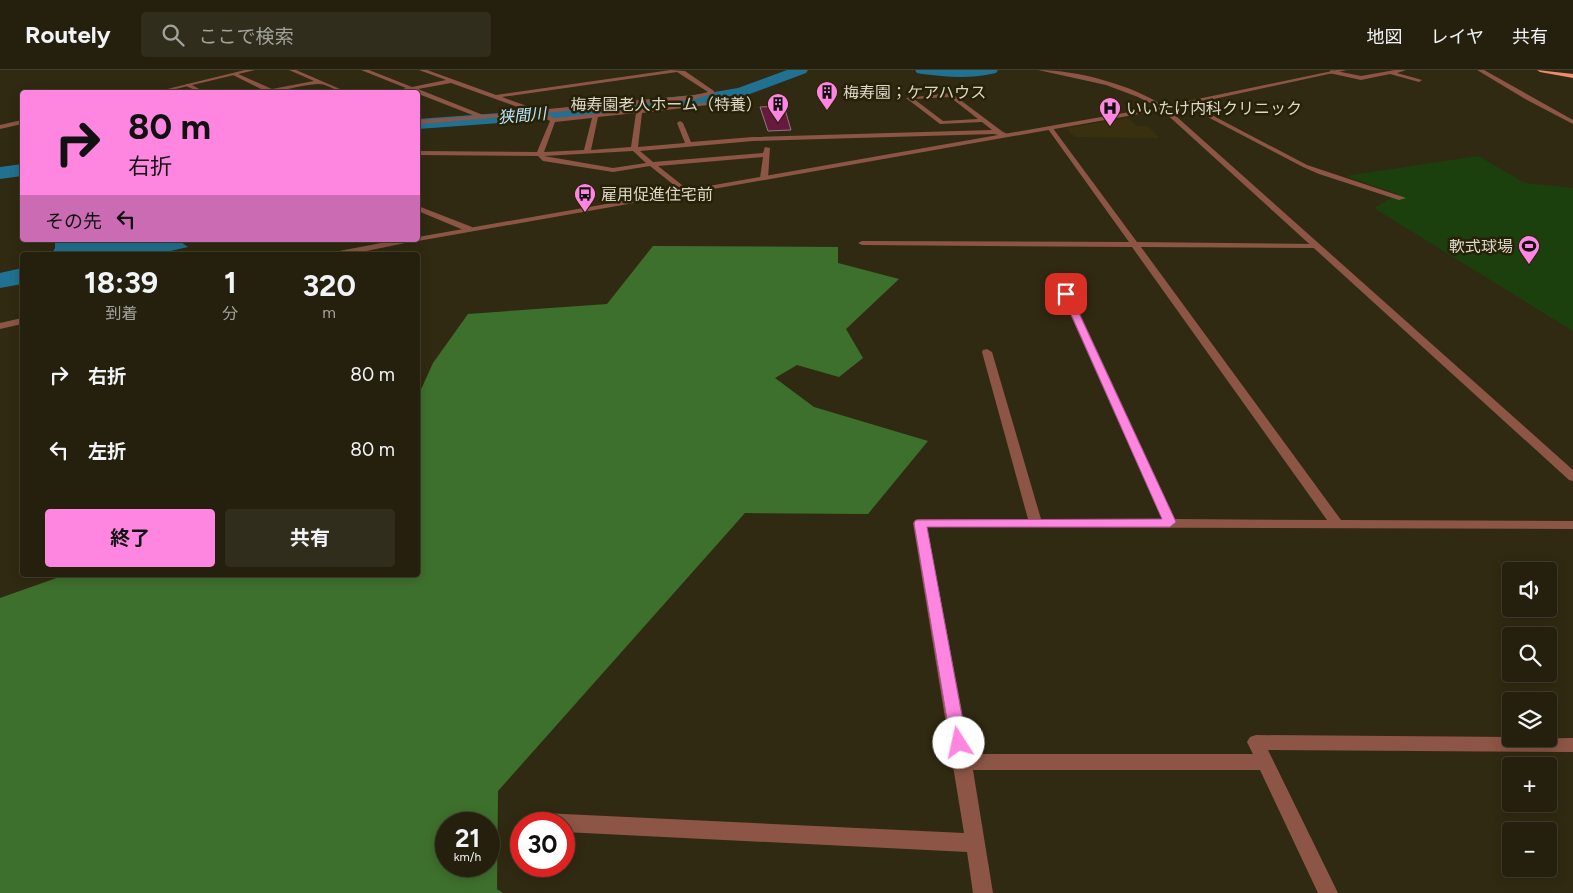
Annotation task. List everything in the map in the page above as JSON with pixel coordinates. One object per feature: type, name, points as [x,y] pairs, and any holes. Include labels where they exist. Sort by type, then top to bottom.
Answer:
[{"type":"highway","points":[[1540,70],[1573,75]]},
{"type":"highway","points":[[1556,70],[1573,75]]},
{"type":"street","points":[[167,90],[252,70]]},
{"type":"street","points":[[292,70],[339,90]]},
{"type":"street","points":[[364,70],[412,89]]},
{"type":"street","points":[[422,70],[538,112],[550,119],[713,104]]},
{"type":"street","points":[[628,70],[636,76]]},
{"type":"street","points":[[1041,70],[1125,91],[1163,108],[1573,477]]},
{"type":"street","points":[[420,239],[1003,134],[1050,128],[1163,108],[1344,70]]},
{"type":"street","points":[[1331,72],[1361,78],[1403,70]]},
{"type":"street","points":[[1480,70],[1529,100],[1573,122]]},
{"type":"street","points":[[496,97],[636,76],[691,71]]},
{"type":"street","points":[[420,122],[696,97],[712,92],[684,72]]},
{"type":"street","points":[[1390,73],[1419,80]]},
{"type":"street","points":[[234,74],[266,90]]},
{"type":"street","points":[[407,90],[451,80]]},
{"type":"street","points":[[280,90],[320,82]]},
{"type":"street","points":[[188,85],[198,90]]},
{"type":"street","points":[[420,92],[484,117]]},
{"type":"street","points":[[983,120],[942,123],[910,98],[952,95],[1003,134]]},
{"type":"street","points":[[1185,103],[1321,173],[1402,198]]},
{"type":"street","points":[[634,149],[638,112]]},
{"type":"street","points":[[587,152],[595,116]]},
{"type":"street","points":[[550,119],[540,154],[543,159],[613,170],[652,164],[766,155]]},
{"type":"street","points":[[0,127],[20,122]]},
{"type":"street","points":[[680,123],[689,145]]},
{"type":"street","points":[[1050,128],[1337,524]]},
{"type":"street","points":[[420,153],[511,155],[768,140],[937,133],[1003,134]]},
{"type":"street","points":[[764,178],[768,140]]},
{"type":"street","points":[[634,149],[684,192]]},
{"type":"street","points":[[420,209],[468,229]]},
{"type":"street","points":[[349,252],[400,242]]},
{"type":"street","points":[[862,243],[1316,246]]},
{"type":"street","points":[[1066,294],[1170,522]]},
{"type":"street","points":[[0,326],[20,321]]},
{"type":"street","points":[[987,352],[1034,522]]},
{"type":"street","points":[[983,893],[963,762],[920,523],[1170,522],[1573,525]]},
{"type":"street","points":[[1328,893],[1256,742],[1573,745]]},
{"type":"street","points":[[963,762],[1266,762]]},
{"type":"street","points":[[575,824],[975,843]]},
{"type":"shaded area","name":"いいたけ内科クリニック","points":[[1128,118],[1137,126],[1148,126],[1159,138],[1075,137],[1066,128]]},
{"type":"green space","points":[[1478,156],[1525,183],[1573,188],[1573,331],[1374,208],[1398,194],[1346,176]]},
{"type":"green space","points":[[653,246],[838,247],[838,263],[899,279],[846,329],[863,358],[839,377],[797,365],[775,378],[814,407],[928,441],[868,514],[745,513],[498,791],[498,812],[435,812],[435,877],[497,877],[497,889],[503,893],[0,893],[0,598],[59,577],[420,577],[420,392],[433,363],[468,314],[607,304]]},
{"type":"water","points":[[55,242],[181,242],[188,247],[166,252],[53,252]]},
{"type":"water","points":[[20,268],[20,284],[0,288],[0,273]]},
{"type":"building","name":"梅寿園老人ホーム（特養）","points":[[784,106],[791,130],[768,131],[760,107]]},
{"type":"waterway","name":"狭間川","points":[[420,124],[552,114],[703,99],[741,92],[801,70]]},
{"type":"waterway","name":"狭間川","points":[[922,70],[962,74],[991,70]]},
{"type":"waterway","name":"狭間川","points":[[0,173],[20,170]]},
{"type":"place","name":"梅寿園；ケアハウス","points":[[827,111]]},
{"type":"place","name":"梅寿園老人ホーム（特養）","points":[[778,123]]},
{"type":"place","name":"いいたけ内科クリニック","points":[[1110,127]]},
{"type":"place","name":"雇用促進住宅前","points":[[585,213]]},
{"type":"place","name":"軟式球場","points":[[1529,265]]},
{"type":"route","points":[[959,743],[920,523],[1170,522],[1066,294]]}]
